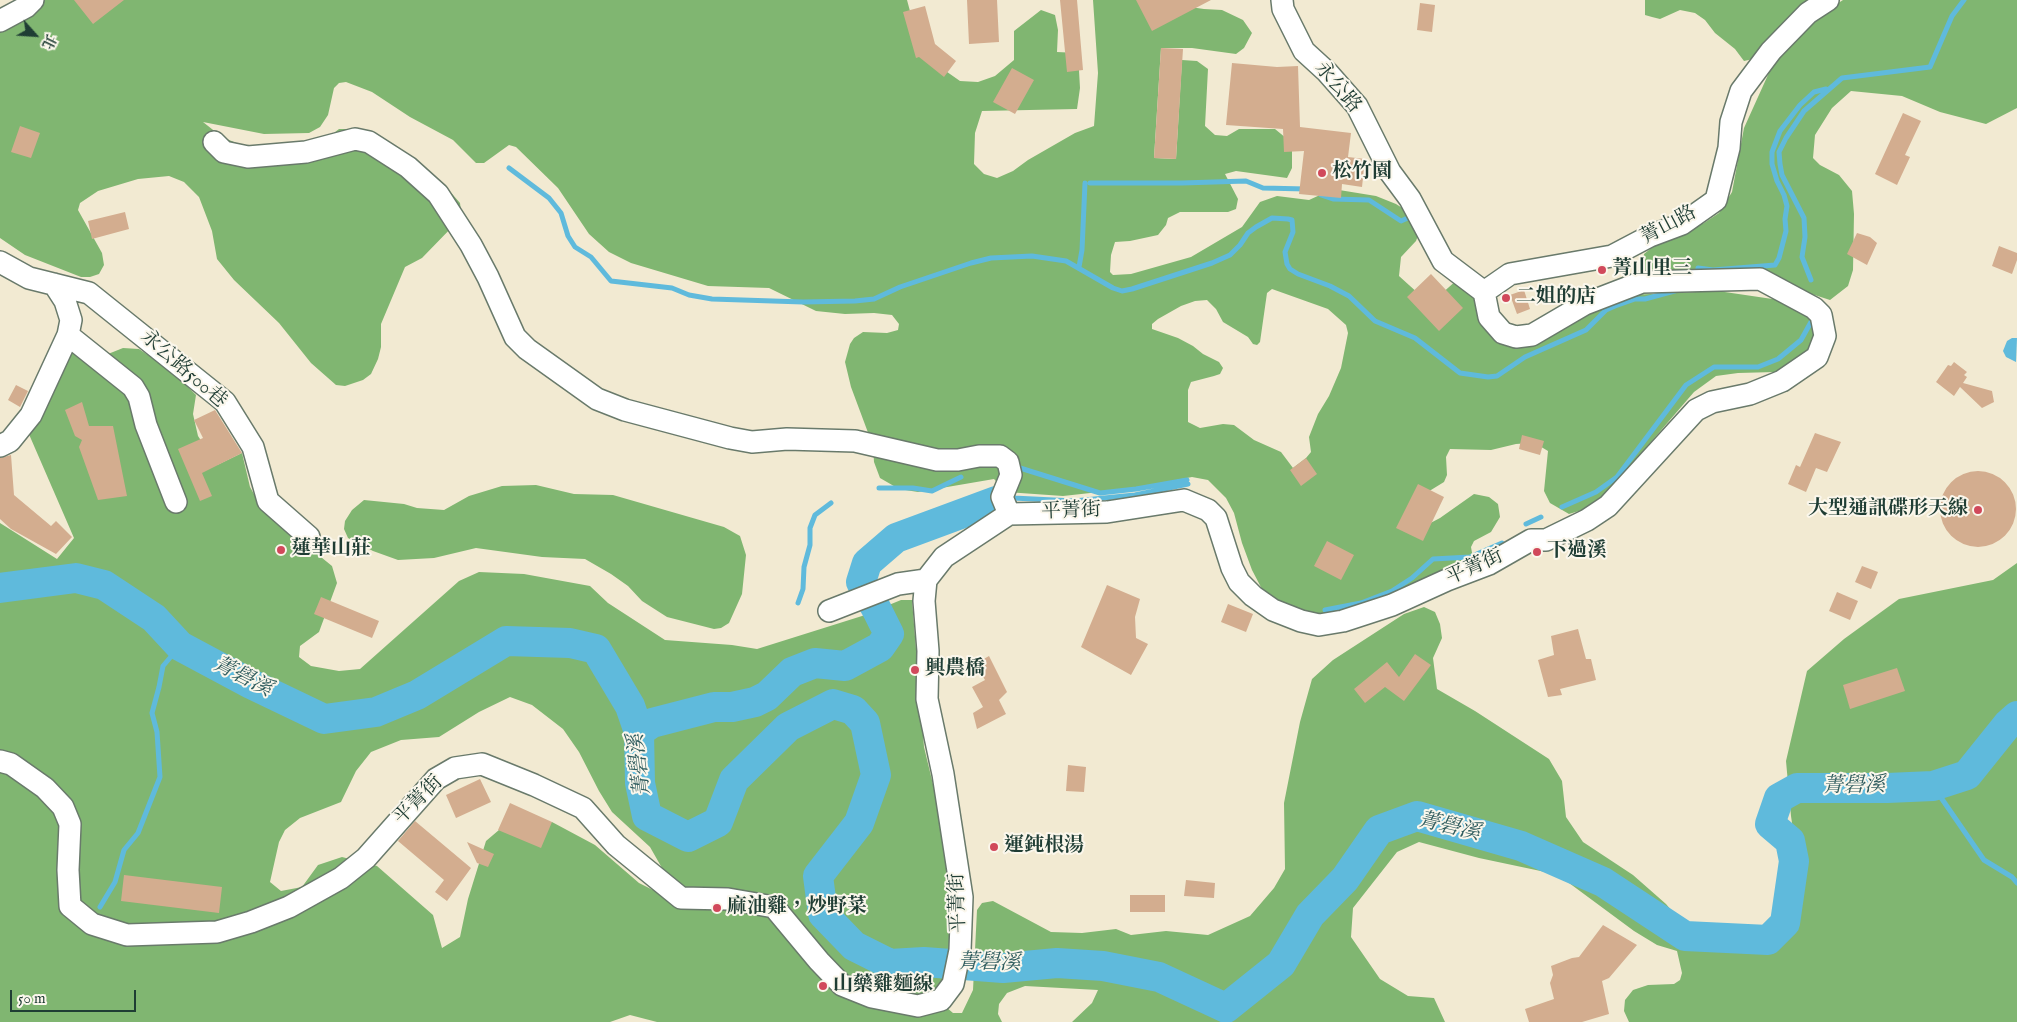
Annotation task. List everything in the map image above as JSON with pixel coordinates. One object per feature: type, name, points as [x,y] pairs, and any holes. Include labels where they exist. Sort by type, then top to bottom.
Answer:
[{"type":"street","points":[[0,21],[33,0]]},
{"type":"street","name":"永公路","points":[[1282,0],[1284,10],[1304,51],[1327,72],[1357,106],[1390,172],[1410,199],[1443,261],[1484,292]]},
{"type":"street","name":"菁山路","points":[[1484,292],[1510,274],[1612,256],[1650,236],[1682,224],[1716,200],[1729,148],[1731,122],[1741,91],[1771,51],[1808,13],[1828,0]]},
{"type":"street","points":[[214,142],[224,152],[248,157],[306,152],[354,139],[369,142],[408,167],[438,194],[471,245],[488,277],[515,337],[527,349],[597,399],[625,410],[752,442],[788,439],[855,441],[937,460],[1000,456],[1008,462],[1011,475],[1002,497],[1009,514],[944,557],[926,580],[898,584],[829,611]]},
{"type":"street","name":"永公路500巷","points":[[0,262],[29,278],[89,292],[225,402],[253,447],[268,501],[309,537]]},
{"type":"street","name":"平菁街","points":[[1009,514],[1107,512],[1184,500],[1208,510],[1216,518],[1232,568],[1239,582],[1253,596],[1273,610],[1301,621],[1318,624],[1343,621],[1392,605],[1489,564],[1531,540],[1546,540],[1587,520],[1608,506],[1696,410],[1712,402],[1750,394],[1782,381],[1817,356],[1825,336],[1821,315],[1814,308],[1760,279],[1642,282],[1585,304],[1532,335],[1516,337],[1503,333],[1488,317],[1484,292]]},
{"type":"street","points":[[0,446],[10,441],[31,415],[68,335],[71,320],[65,302],[54,284]]},
{"type":"street","points":[[68,335],[133,387],[139,397],[146,425],[176,502]]},
{"type":"street","name":"平菁街","points":[[0,760],[11,764],[45,788],[63,808],[70,824],[68,870],[70,906],[92,924],[128,935],[217,932],[252,922],[289,907],[341,878],[366,858],[436,779],[455,768],[482,764],[534,785],[583,808],[616,845],[681,898],[728,899],[774,907],[819,961],[842,985],[872,998],[918,1006],[941,1000],[953,984],[960,950],[962,897],[943,774],[927,699],[928,651],[924,601],[926,580]]},
{"type":"green space","points":[[33,0],[907,0],[914,26],[940,67],[960,81],[978,82],[995,76],[1014,60],[1014,31],[1041,10],[1055,15],[1058,30],[1057,52],[1078,53],[1080,88],[1077,109],[982,111],[975,133],[974,164],[984,174],[997,178],[1013,171],[1028,160],[1075,133],[1094,126],[1098,73],[1093,0],[1141,0],[1222,10],[1243,20],[1252,33],[1244,48],[1236,54],[1192,48],[1161,48],[1154,158],[1176,159],[1182,60],[1197,61],[1208,69],[1205,126],[1215,135],[1227,136],[1239,129],[1275,129],[1292,143],[1292,168],[1287,178],[1236,171],[1225,174],[1238,199],[1236,209],[1228,212],[1180,212],[1168,218],[1166,225],[1158,235],[1115,242],[1111,255],[1110,272],[1113,275],[1131,274],[1191,257],[1242,227],[1260,202],[1277,196],[1309,200],[1333,189],[1376,196],[1396,204],[1410,213],[1419,233],[1416,241],[1401,257],[1399,276],[1430,304],[1458,279],[1479,295],[1489,331],[1571,321],[1628,295],[1718,291],[1786,301],[1812,318],[1815,333],[1810,350],[1797,360],[1775,372],[1738,373],[1716,376],[1694,392],[1607,493],[1589,508],[1569,514],[1550,503],[1544,491],[1548,451],[1538,445],[1530,443],[1516,444],[1491,450],[1450,449],[1446,457],[1447,475],[1444,482],[1418,498],[1421,528],[1440,518],[1474,494],[1489,497],[1498,504],[1500,517],[1491,532],[1474,541],[1471,547],[1474,564],[1340,620],[1294,612],[1264,593],[1252,570],[1234,513],[1226,498],[1208,480],[1192,477],[1136,488],[1063,496],[1006,492],[994,479],[918,492],[899,489],[880,478],[874,462],[873,446],[851,387],[845,362],[850,344],[854,338],[863,332],[887,333],[898,330],[899,324],[892,315],[816,311],[769,288],[708,286],[631,263],[609,252],[589,234],[558,188],[516,147],[509,145],[484,163],[476,163],[453,140],[410,117],[372,92],[346,82],[339,83],[334,88],[328,115],[320,127],[309,133],[264,134],[203,122],[222,137],[246,147],[325,140],[339,129],[359,129],[389,143],[432,174],[460,203],[461,211],[456,223],[422,258],[405,267],[381,324],[381,347],[378,359],[371,374],[363,380],[345,386],[336,385],[311,363],[279,323],[234,280],[217,259],[212,231],[199,197],[184,182],[169,176],[138,179],[98,191],[80,203],[78,210],[102,253],[104,265],[99,274],[81,277],[25,255],[0,238],[0,13]],"holes":[[[1272,289],[1328,309],[1346,325],[1348,333],[1341,368],[1329,396],[1318,414],[1309,437],[1311,452],[1306,458],[1293,468],[1281,452],[1254,440],[1234,425],[1223,424],[1200,428],[1188,422],[1188,390],[1191,382],[1220,374],[1223,368],[1219,362],[1203,354],[1193,346],[1178,338],[1152,329],[1152,324],[1158,319],[1181,306],[1195,301],[1207,300],[1216,309],[1223,322],[1248,337],[1253,344],[1257,345],[1260,342],[1267,293]]]},
{"type":"green space","points":[[1645,0],[1814,0],[1753,59],[1744,61],[1735,49],[1695,13],[1680,10],[1660,19],[1652,17],[1645,15]]},
{"type":"green space","points":[[1843,0],[2017,0],[2017,108],[1986,124],[1940,112],[1902,96],[1851,91],[1832,108],[1815,135],[1813,158],[1820,165],[1839,175],[1852,191],[1854,214],[1853,270],[1848,286],[1830,300],[1790,287],[1647,273],[1642,267],[1644,254],[1655,245],[1704,223],[1719,213],[1732,192],[1744,128],[1772,66],[1786,48],[1823,13]]},
{"type":"green space","points":[[71,345],[108,354],[123,348],[139,349],[173,372],[196,395],[193,414],[198,436],[217,465],[242,453],[250,487],[263,510],[332,566],[337,583],[319,632],[300,646],[299,657],[311,666],[339,671],[360,669],[459,581],[479,572],[524,574],[590,586],[608,603],[665,640],[732,645],[757,649],[862,616],[901,600],[912,600],[924,747],[949,851],[952,906],[946,1007],[953,1013],[962,1013],[973,990],[977,910],[982,903],[993,901],[1051,932],[1082,933],[1116,929],[1131,935],[1166,931],[1208,935],[1250,916],[1274,888],[1285,869],[1284,803],[1300,722],[1312,679],[1333,660],[1404,614],[1424,607],[1435,612],[1440,624],[1442,638],[1433,658],[1437,689],[1549,759],[1562,781],[1566,817],[1583,842],[1633,875],[1666,904],[1694,937],[1747,947],[1768,947],[1783,936],[1790,920],[1800,878],[1791,816],[1786,761],[1807,671],[1844,639],[1899,599],[1993,580],[2017,563],[2017,1022],[1629,1022],[1624,1011],[1625,1000],[1633,990],[1648,985],[1674,984],[1680,980],[1682,973],[1677,951],[1657,945],[1634,931],[1565,880],[1550,873],[1479,858],[1419,842],[1397,852],[1353,908],[1351,937],[1380,979],[1408,996],[1434,998],[1445,1022],[1072,1022],[1092,1003],[1098,990],[1025,986],[1007,993],[999,1004],[998,1014],[1002,1022],[657,1022],[630,1015],[610,1022],[0,1022],[0,523],[57,559],[74,538],[28,432]],"holes":[[[510,697],[532,705],[563,729],[579,752],[612,812],[650,847],[666,875],[655,891],[639,883],[595,845],[552,822],[506,824],[486,841],[468,899],[460,937],[442,948],[433,915],[377,866],[342,857],[318,865],[302,887],[281,891],[270,882],[279,842],[285,830],[300,818],[341,802],[356,771],[371,752],[401,740],[439,737],[479,712]]]},
{"type":"green space","points":[[536,485],[574,494],[613,495],[724,527],[740,536],[746,555],[742,594],[729,623],[721,628],[714,629],[667,617],[642,601],[628,586],[585,559],[542,557],[476,548],[434,558],[398,560],[373,551],[348,538],[344,529],[345,521],[352,510],[364,500],[444,510],[469,496],[502,486]]},
{"type":"water","points":[[2017,338],[2016,362],[2006,357],[2003,351],[2007,341]]},
{"type":"building","points":[[74,0],[124,0],[93,24]]},
{"type":"building","points":[[967,0],[997,0],[999,42],[969,44]]},
{"type":"building","points":[[1060,0],[1077,0],[1083,70],[1067,72]]},
{"type":"building","points":[[1136,0],[1211,0],[1152,31]]},
{"type":"building","points":[[1420,3],[1435,5],[1432,32],[1417,30]]},
{"type":"building","points":[[925,6],[935,44],[956,61],[944,77],[919,57],[916,58],[903,12]]},
{"type":"building","points":[[1161,48],[1183,49],[1176,159],[1154,158]]},
{"type":"building","points":[[1232,63],[1277,67],[1298,66],[1300,127],[1351,133],[1348,157],[1365,159],[1362,187],[1342,184],[1341,198],[1299,194],[1304,151],[1284,152],[1283,129],[1226,125]]},
{"type":"building","points":[[1012,68],[1034,80],[1015,114],[993,102]]},
{"type":"building","points":[[1903,113],[1921,121],[1905,155],[1910,157],[1897,185],[1875,174]]},
{"type":"building","points":[[20,126],[40,133],[31,158],[11,152]]},
{"type":"building","points":[[125,212],[129,229],[92,239],[88,221]]},
{"type":"building","points":[[1857,233],[1870,237],[1877,243],[1867,265],[1847,254]]},
{"type":"building","points":[[1999,246],[2017,253],[2017,260],[2012,274],[1992,266]]},
{"type":"building","points":[[1431,274],[1463,308],[1439,331],[1407,297]]},
{"type":"building","points":[[1524,290],[1530,309],[1517,314],[1510,295]]},
{"type":"building","points":[[1954,362],[1967,372],[1964,375],[1967,377],[1963,383],[1992,391],[1994,402],[1982,408],[1960,387],[1954,396],[1936,382],[1948,365],[1951,366]]},
{"type":"building","points":[[16,385],[28,391],[20,407],[8,400]]},
{"type":"building","points":[[82,402],[89,426],[113,426],[127,496],[98,500],[79,447],[82,440],[75,436],[65,410]]},
{"type":"building","points":[[215,410],[242,453],[202,473],[212,496],[200,501],[178,449],[203,438],[194,420]]},
{"type":"building","points":[[1815,433],[1841,442],[1827,472],[1816,468],[1806,492],[1788,484],[1796,465],[1800,467]]},
{"type":"building","points":[[1522,435],[1544,441],[1540,455],[1519,449]]},
{"type":"building","points":[[11,455],[14,495],[51,526],[56,521],[72,537],[56,554],[11,529],[0,519],[0,458]]},
{"type":"building","points":[[1306,458],[1317,474],[1301,486],[1290,470]]},
{"type":"building","name":"大型通訊碟形天線","points":[[1971,471],[1985,471],[1999,477],[2010,488],[2016,502],[2013,524],[2005,536],[1985,547],[1971,547],[1957,541],[1946,530],[1940,516],[1940,502],[1946,488],[1957,477]]},
{"type":"building","points":[[1418,484],[1444,497],[1423,541],[1396,528]]},
{"type":"building","points":[[1327,541],[1354,555],[1341,580],[1314,566]]},
{"type":"building","points":[[1862,566],[1878,572],[1871,589],[1855,582]]},
{"type":"building","points":[[1107,585],[1140,599],[1135,617],[1136,638],[1148,644],[1131,675],[1081,647]]},
{"type":"building","points":[[1837,592],[1858,601],[1850,620],[1829,611]]},
{"type":"building","points":[[321,597],[379,621],[372,638],[314,614]]},
{"type":"building","points":[[1228,604],[1253,614],[1246,632],[1221,622]]},
{"type":"building","points":[[1578,629],[1586,659],[1591,659],[1596,680],[1560,689],[1562,695],[1548,697],[1538,660],[1554,655],[1551,636]]},
{"type":"building","points":[[1415,654],[1431,665],[1404,701],[1385,687],[1365,703],[1354,689],[1387,662],[1399,677]]},
{"type":"building","points":[[989,656],[1007,692],[999,700],[1006,714],[977,729],[973,713],[983,707],[972,687],[985,680],[975,664]]},
{"type":"building","points":[[1897,668],[1905,691],[1850,709],[1843,685]]},
{"type":"building","points":[[1068,765],[1086,767],[1084,792],[1066,791]]},
{"type":"building","points":[[480,779],[491,802],[456,818],[446,795]]},
{"type":"building","points":[[510,803],[552,822],[541,848],[498,830]]},
{"type":"building","points":[[415,821],[471,868],[447,901],[435,892],[444,880],[398,841]]},
{"type":"building","points":[[467,842],[494,854],[488,867],[477,863]]},
{"type":"building","points":[[124,875],[222,887],[219,913],[121,901]]},
{"type":"building","points":[[1186,880],[1215,883],[1214,898],[1184,896]]},
{"type":"building","points":[[1130,895],[1165,895],[1165,912],[1130,912]]},
{"type":"building","points":[[1603,925],[1637,945],[1609,978],[1602,981],[1609,1014],[1582,1022],[1529,1022],[1525,1009],[1554,999],[1550,983],[1553,975],[1551,966],[1579,957]]},
{"type":"waterway","points":[[1811,280],[1802,257],[1805,237],[1804,218],[1782,175],[1780,164],[1779,152],[1786,138],[1804,111],[1842,78],[1930,67],[1952,16],[1964,0]]},
{"type":"waterway","points":[[1698,271],[1698,268],[1713,270],[1775,265],[1779,258],[1786,231],[1787,206],[1772,164],[1772,152],[1780,131],[1800,105],[1814,92],[1826,89]]},
{"type":"waterway","points":[[509,168],[549,198],[561,213],[568,236],[575,247],[591,257],[611,281],[672,288],[689,295],[712,299],[803,302],[874,299],[900,287],[971,263],[991,258],[1032,256],[1066,261],[1113,288],[1122,291],[1212,263],[1230,255],[1248,233],[1256,227],[1272,218],[1288,219],[1292,220],[1293,232],[1285,252],[1290,269],[1349,296],[1375,321],[1415,338],[1460,373],[1488,377],[1497,376],[1525,357],[1586,330],[1606,310],[1635,299],[1645,299],[1678,290]]},
{"type":"waterway","points":[[1090,183],[1246,181],[1263,188],[1306,189]]},
{"type":"waterway","points":[[1079,267],[1082,250],[1085,183]]},
{"type":"waterway","points":[[1321,195],[1333,199],[1369,200],[1401,221],[1410,217]]},
{"type":"waterway","points":[[1562,507],[1596,492],[1617,477],[1686,385],[1714,367],[1758,367],[1778,359],[1801,340],[1811,322]]},
{"type":"waterway","points":[[1019,473],[1020,468],[1100,493],[1187,480]]},
{"type":"waterway","points":[[879,488],[913,488],[932,491],[961,477]]},
{"type":"waterway","points":[[1013,493],[1013,498],[1074,501],[1135,495],[1188,484]]},
{"type":"waterway","points":[[639,732],[652,723],[714,707],[732,707],[755,702],[767,696],[792,672],[815,663],[845,666],[880,647],[889,634],[861,582],[867,563],[896,538],[996,501]]},
{"type":"waterway","points":[[798,603],[803,589],[804,567],[810,545],[810,528],[815,515],[831,503]]},
{"type":"waterway","points":[[1526,524],[1541,517]]},
{"type":"waterway","points":[[1325,610],[1361,603],[1392,591],[1412,578],[1433,559],[1470,557],[1502,543]]},
{"type":"waterway","name":"菁礐溪","points":[[0,588],[76,578],[104,585],[154,618],[180,646],[251,684],[324,719],[376,712],[417,695],[506,641],[570,643],[596,649],[630,706],[639,732],[640,783],[647,816],[688,837],[718,822],[734,780],[788,727],[833,704],[853,710],[865,723],[876,775],[859,823],[818,876],[823,914],[854,946],[890,964],[924,962],[1003,968],[1057,963],[1103,966],[1159,977],[1226,1008],[1281,964],[1310,915],[1345,879],[1379,830],[1417,816],[1521,846],[1603,882],[1685,936],[1768,940],[1785,923],[1794,861],[1790,841],[1770,824],[1779,798],[1797,788],[1933,786],[1967,775],[2008,724],[2017,716]]},
{"type":"waterway","points":[[100,907],[115,882],[124,850],[138,833],[160,777],[157,732],[152,713],[163,666],[180,646]]},
{"type":"waterway","points":[[1933,786],[1984,860],[2012,877],[2017,883]]},
{"type":"place","name":"松竹園","points":[[1322,173]]},
{"type":"place","name":"菁山里三","points":[[1602,270]]},
{"type":"place","name":"二姐的店","points":[[1506,298]]},
{"type":"place","name":"大型通訊碟形天線","points":[[1978,510]]},
{"type":"place","name":"蓮華山莊","points":[[281,550]]},
{"type":"place","name":"下過溪","points":[[1537,552]]},
{"type":"place","name":"興農橋","points":[[915,670]]},
{"type":"place","name":"運鈍根湯","points":[[994,847]]},
{"type":"place","name":"麻油雞，炒野菜","points":[[717,908]]},
{"type":"place","name":"山藥雞麵線","points":[[823,986]]}]
